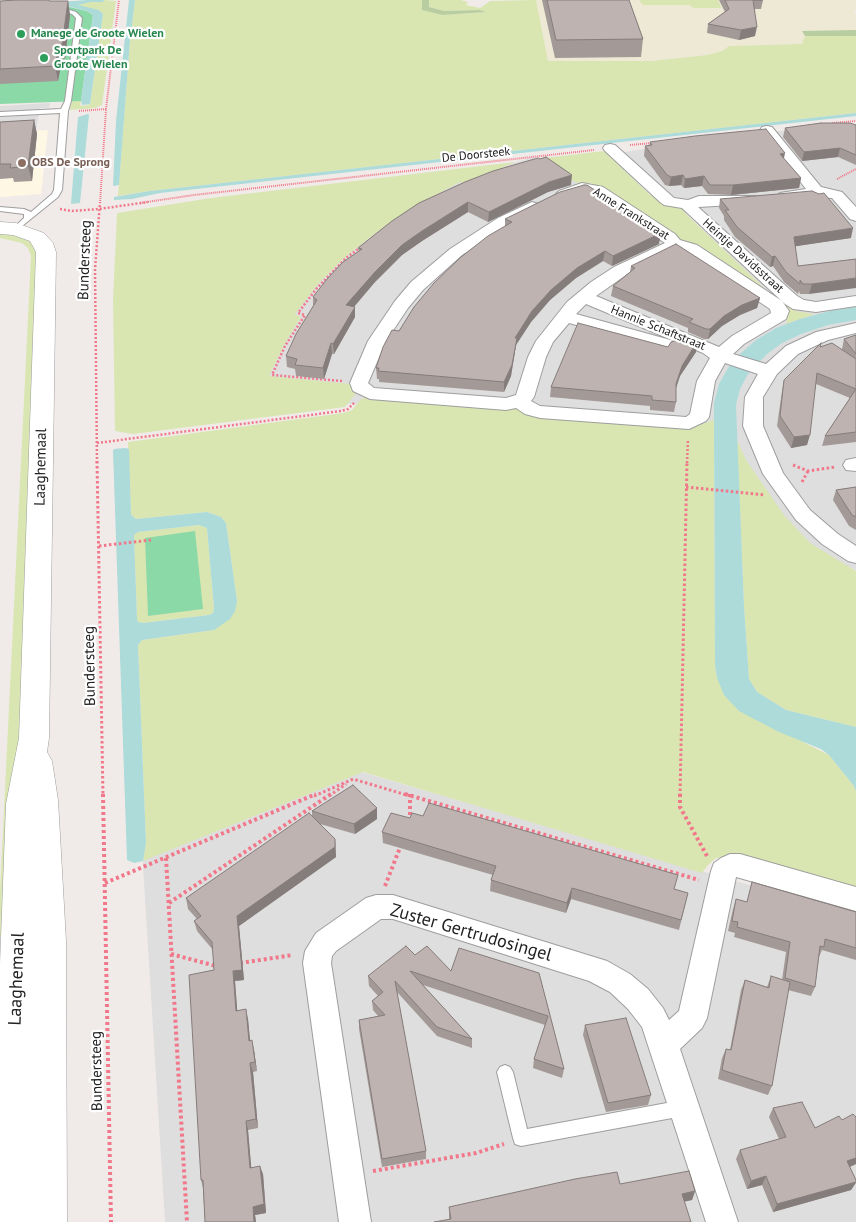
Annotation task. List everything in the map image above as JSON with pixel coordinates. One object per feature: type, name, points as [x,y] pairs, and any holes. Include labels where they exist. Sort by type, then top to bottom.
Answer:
[{"type":"street","points":[[767,130],[817,192],[837,195],[856,216]]},
{"type":"street","name":"Heintje Davidsstraat","points":[[610,148],[670,202],[691,205],[699,201],[731,202],[817,192]]},
{"type":"street","name":"Anne Frankstraat","points":[[361,387],[377,341],[401,305],[417,286],[456,252],[504,221],[530,208],[582,188],[593,188],[669,237],[674,244],[691,248],[776,305],[780,315],[738,340],[726,358]]},
{"type":"street","name":"Heintje Davidsstraat","points":[[691,205],[692,211],[791,300],[799,305],[816,307],[856,301]]},
{"type":"street","name":"Laaghemaal","points":[[15,225],[37,237],[43,243],[46,252],[34,738],[42,800],[49,941],[46,1222]]},
{"type":"street","points":[[361,387],[370,393],[506,404],[519,402],[525,397],[536,357],[564,316],[584,298],[620,271],[670,248],[674,244]]},
{"type":"street","name":"Hannie Schaftstraat","points":[[584,298],[709,349],[726,358]]},
{"type":"street","name":"Hannie Schaftstraat","points":[[564,316],[703,355],[726,358]]},
{"type":"street","points":[[856,328],[822,336],[792,350],[769,371],[754,397],[753,426],[773,474],[803,515],[830,539],[856,556]]},
{"type":"street","points":[[519,402],[532,410],[540,412],[694,418],[706,381],[726,358],[769,371]]},
{"type":"street","name":"Laaghemaal","points":[[10,1222],[22,804],[34,738]]},
{"type":"street","points":[[664,1044],[692,1018],[724,872],[730,866],[740,865],[856,899]]},
{"type":"street","name":"Zuster Gertrudosingel","points":[[318,951],[326,942],[376,907],[393,907],[597,970],[620,983],[638,999],[653,1018],[664,1044],[722,1222]]},
{"type":"street","points":[[318,951],[318,963],[355,1222]]},
{"type":"lane","points":[[15,225],[55,195],[58,190],[64,111],[68,101],[79,18],[74,13],[63,9],[51,8]]},
{"type":"lane","points":[[0,114],[64,111]]},
{"type":"lane","points":[[0,209],[28,213],[15,225]]},
{"type":"lane","points":[[505,1072],[521,1138],[685,1108]]},
{"type":"path","name":"Bundersteeg","points":[[111,1222],[95,337],[99,209],[106,109],[119,0]]},
{"type":"path","points":[[64,111],[106,109]]},
{"type":"path","points":[[830,124],[856,121]]},
{"type":"path","points":[[848,122],[856,125]]},
{"type":"path","points":[[834,127],[844,126]]},
{"type":"path","name":"De Doorsteek","points":[[99,209],[194,195],[659,142]]},
{"type":"path","points":[[528,162],[536,159],[536,157]]},
{"type":"path","points":[[97,443],[341,411],[354,404],[361,387],[272,375],[285,346],[305,314],[298,313],[323,282],[346,258],[368,241]]},
{"type":"path","points":[[694,418],[686,487],[680,807],[708,857]]},
{"type":"path","points":[[764,455],[808,471],[854,465]]},
{"type":"path","points":[[686,487],[747,494]]},
{"type":"path","points":[[99,546],[151,540]]},
{"type":"path","points":[[105,883],[353,779],[410,794],[721,887]]},
{"type":"path","points":[[168,904],[353,779]]},
{"type":"path","points":[[410,794],[410,821]]},
{"type":"path","points":[[376,907],[403,838]]},
{"type":"path","points":[[166,858],[187,1222]]},
{"type":"path","points":[[234,963],[318,951]]},
{"type":"path","points":[[171,954],[216,966],[225,965]]},
{"type":"path","points":[[348,1176],[476,1154],[521,1138]]},
{"type":"shaded area","points":[[536,0],[856,0],[856,10],[854,10],[856,14],[856,36],[805,36],[803,44],[729,46],[722,51],[707,55],[652,61],[548,61]]},
{"type":"shaded area","points":[[50,103],[49,108],[40,108],[36,129],[0,131],[0,106]]},
{"type":"shaded area","points":[[847,124],[856,128],[856,570],[795,545],[709,432],[340,403],[263,376],[285,297],[397,199],[533,157],[745,276],[681,206],[611,154],[731,136]]},
{"type":"shaded area","name":"OBS De Sprong","points":[[48,130],[41,194],[0,197],[0,132]]},
{"type":"shaded area","points":[[351,769],[856,916],[856,1222],[165,1222],[142,850]]},
{"type":"green space","points":[[104,0],[116,1],[102,105],[95,108],[70,110],[72,101],[81,101],[80,105],[83,106],[90,104],[103,14],[77,5],[89,2],[103,2]]},
{"type":"green space","points":[[135,0],[422,0],[423,10],[442,15],[486,12],[480,10],[444,11],[429,7],[429,0],[461,0],[468,2],[466,5],[480,8],[490,1],[536,0],[548,61],[652,61],[707,55],[722,51],[729,46],[802,44],[805,36],[856,36],[856,113],[118,196],[130,40]]},
{"type":"green space","points":[[422,0],[429,0],[429,7],[444,11],[480,10],[486,12],[442,15],[422,10]]},
{"type":"green space","points":[[639,0],[718,0],[721,8],[693,8],[690,5],[643,5]]},
{"type":"green space","name":"Sportpark De Groote Wielen","points":[[61,5],[87,11],[93,15],[81,101],[0,104],[0,10]]},
{"type":"green space","points":[[856,30],[856,36],[805,36],[802,31]]},
{"type":"green space","points":[[604,151],[650,195],[667,203],[683,206],[682,208],[686,214],[779,302],[796,311],[814,314],[786,324],[789,311],[679,241],[678,237],[591,183],[577,183],[536,159]]},
{"type":"green space","points":[[515,162],[465,184],[460,182],[418,204],[373,235],[344,258],[318,284],[295,314],[301,317],[284,345],[269,376],[351,384],[356,393],[345,407],[133,434],[115,431],[113,300],[117,213],[211,198]]},
{"type":"green space","points":[[0,233],[29,240],[36,246],[39,254],[13,935],[0,936],[0,892],[31,256],[28,248],[22,243],[0,238]]},
{"type":"green space","points":[[368,397],[516,408],[533,415],[683,428],[690,428],[714,420],[715,665],[717,678],[805,743],[829,755],[854,786],[856,791],[856,890],[731,857],[716,858],[702,873],[363,772],[143,861],[146,843],[138,645],[142,640],[214,630],[237,601],[226,523],[221,517],[207,512],[136,519],[131,515],[128,442],[343,413],[352,410],[361,399]]},
{"type":"green space","points":[[737,440],[746,460],[784,515],[810,543],[856,571],[856,727],[786,710],[757,692],[749,679]]},
{"type":"green space","points":[[199,525],[207,528],[213,613],[143,623],[138,622],[134,535],[138,532]]},
{"type":"green space","points":[[195,531],[203,609],[148,616],[145,538]]},
{"type":"water","points":[[104,0],[103,2],[90,2],[78,5],[99,10],[103,14],[90,104],[82,105],[93,15],[87,11],[63,5],[0,6]]},
{"type":"water","points":[[129,0],[135,0],[130,40],[119,185],[113,186],[116,121]]},
{"type":"water","points":[[856,113],[856,116],[160,193],[132,199],[114,200],[114,197],[150,191]]},
{"type":"water","points":[[88,114],[80,203],[71,204],[78,117]]},
{"type":"water","points":[[856,307],[856,320],[828,325],[801,334],[782,343],[767,354],[748,374],[740,389],[736,405],[744,606],[749,679],[757,692],[786,710],[856,727],[856,791],[829,755],[821,749],[779,732],[739,711],[724,695],[717,678],[715,665],[714,403],[719,384],[728,368],[756,340],[776,328],[800,319],[834,310]]},
{"type":"water","points":[[114,449],[129,449],[131,515],[136,519],[207,512],[221,517],[226,523],[237,601],[235,611],[230,619],[214,630],[142,640],[138,645],[146,843],[143,861],[134,863],[127,860]],"holes":[[[199,525],[207,528],[213,613],[143,623],[138,622],[134,535],[138,532]]]},
{"type":"building","points":[[547,0],[629,0],[643,39],[556,40]]},
{"type":"building","points":[[725,0],[753,0],[757,27],[741,30],[708,24],[729,9]]},
{"type":"building","name":"Manege de Groote Wielen","points":[[0,1],[68,1],[62,45],[59,45],[55,66],[0,69]]},
{"type":"building","points":[[34,120],[28,166],[10,168],[11,164],[0,164],[0,122]]},
{"type":"building","points":[[821,123],[850,123],[856,125],[856,155],[840,148],[804,152],[785,128]]},
{"type":"building","points":[[766,129],[785,153],[780,154],[801,178],[733,185],[710,185],[704,176],[685,179],[683,175],[671,177],[667,175],[645,146],[652,145],[650,142]]},
{"type":"building","points":[[546,157],[572,175],[549,182],[489,212],[468,202],[402,245],[346,305],[355,307],[333,344],[331,343],[323,368],[295,365],[297,359],[286,356],[296,334],[317,300],[313,297],[327,279],[343,262],[362,249],[358,248],[392,221],[419,203],[465,182],[493,171]]},
{"type":"building","points":[[587,185],[661,233],[613,256],[605,251],[577,268],[551,290],[532,311],[515,338],[517,338],[512,365],[504,382],[378,371],[379,368],[376,368],[383,347],[392,330],[399,331],[414,307],[434,283],[461,257],[488,236],[512,222],[505,219],[560,192]]},
{"type":"building","points":[[812,191],[819,194],[824,193],[853,228],[794,237],[798,266],[856,259],[856,278],[812,284],[803,284],[800,280],[800,284],[786,272],[775,256],[772,257],[737,227],[725,210],[729,210],[720,199]]},
{"type":"building","points":[[676,244],[760,298],[742,305],[724,316],[710,329],[706,329],[689,322],[693,319],[613,286],[635,268],[631,266]]},
{"type":"building","points":[[578,323],[668,347],[671,342],[677,340],[681,335],[697,342],[682,366],[676,384],[676,402],[652,400],[652,396],[551,387]]},
{"type":"building","points":[[856,335],[856,354],[844,339]]},
{"type":"building","points":[[821,343],[820,347],[832,343],[856,359],[856,389],[817,373],[810,435],[794,437],[780,416],[784,380]]},
{"type":"building","points":[[856,389],[856,432],[825,436]]},
{"type":"building","points":[[856,487],[856,517],[852,515],[836,490]]},
{"type":"building","points":[[353,785],[377,808],[354,824],[312,811]]},
{"type":"building","points":[[429,803],[678,875],[674,889],[688,893],[681,920],[572,888],[567,903],[491,880],[496,866],[382,832],[391,813],[410,818],[412,813],[423,816]]},
{"type":"building","points":[[309,813],[335,839],[335,847],[237,916],[242,970],[233,971],[236,1011],[246,1009],[249,1041],[252,1040],[255,1062],[250,1063],[256,1119],[246,1121],[250,1168],[260,1166],[264,1204],[253,1207],[254,1222],[205,1222],[189,975],[214,970],[212,942],[194,921],[201,916],[186,898]]},
{"type":"building","points":[[752,882],[856,912],[856,948],[825,939],[824,947],[820,946],[815,987],[785,978],[790,942],[737,927],[738,922],[732,921],[736,899],[747,902]]},
{"type":"building","points":[[406,946],[415,955],[427,946],[451,971],[459,948],[539,973],[564,1069],[534,1059],[548,1016],[410,971],[472,1039],[437,1027],[395,981],[426,1151],[382,1159],[359,1020],[385,1015],[372,1001],[383,992],[368,976]]},
{"type":"building","points":[[771,976],[790,982],[772,1086],[722,1070],[726,1049],[731,1050],[745,980],[769,988]]},
{"type":"building","points":[[626,1018],[651,1095],[608,1103],[585,1025]]},
{"type":"building","points":[[802,1102],[815,1128],[839,1116],[842,1120],[853,1114],[856,1117],[856,1158],[847,1161],[856,1182],[777,1204],[766,1176],[751,1181],[740,1150],[786,1137],[773,1108]]},
{"type":"building","points":[[689,1171],[695,1191],[682,1194],[691,1222],[434,1222],[451,1219],[449,1207],[575,1179],[617,1172],[620,1184]]},
{"type":"place","name":"Manege de Groote Wielen","points":[[21,34]]},
{"type":"place","name":"Sportpark De Groote Wielen","points":[[44,58]]},
{"type":"place","name":"OBS De Sprong","points":[[22,163]]}]
